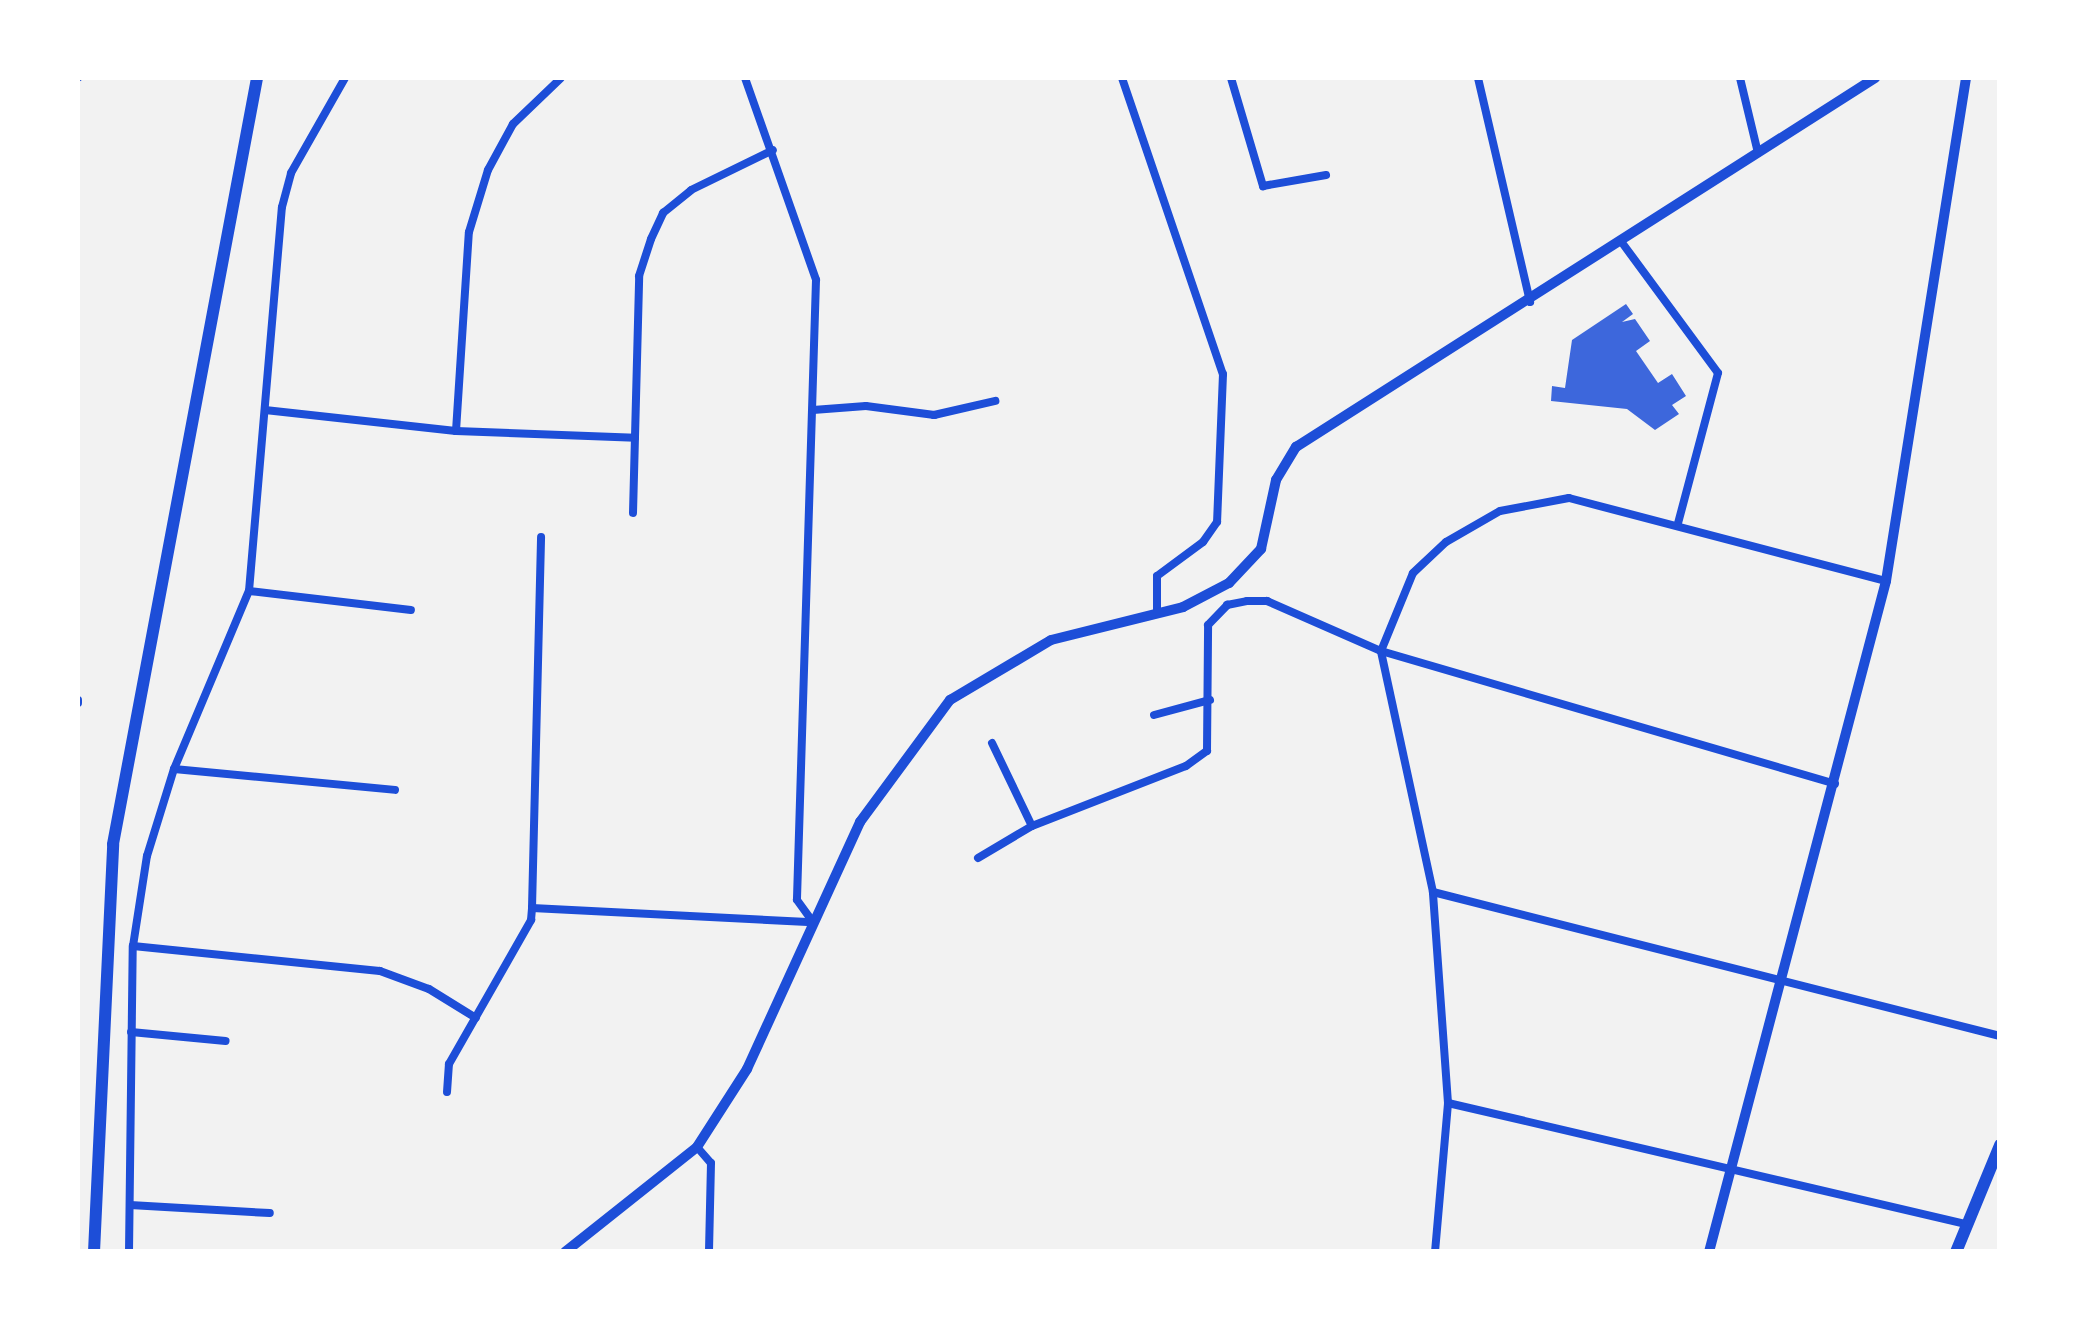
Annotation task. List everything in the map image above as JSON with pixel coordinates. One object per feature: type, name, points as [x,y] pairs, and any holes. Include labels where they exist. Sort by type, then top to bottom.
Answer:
[{"type":"main road","points":[[94,1252],[116,826],[257,78]]},
{"type":"main road","points":[[1956,1252],[2000,1146]]},
{"type":"street","points":[[129,1252],[133,946],[147,856],[174,768],[249,591],[282,207],[292,173],[345,78]]},
{"type":"street","points":[[456,430],[469,232],[488,170],[513,124],[561,78]]},
{"type":"street","points":[[745,78],[816,280],[797,900],[813,922]]},
{"type":"street","points":[[1122,78],[1223,374],[1217,522],[1203,542],[1158,576],[1157,614]]},
{"type":"street","points":[[1231,78],[1262,186],[1326,175]]},
{"type":"street","points":[[1478,78],[1530,302]]},
{"type":"street","points":[[1740,78],[1758,153]]},
{"type":"street","points":[[565,1252],[698,1146],[754,1056],[860,822],[950,700],[1051,640],[1201,599],[1253,563],[1276,480],[1296,448],[1623,244],[1875,78]]},
{"type":"street","points":[[1709,1252],[1886,581],[1966,78]]},
{"type":"street","points":[[633,512],[639,276],[651,239],[663,214],[691,190],[772,150]]},
{"type":"street","points":[[1623,244],[1718,374],[1678,523]]},
{"type":"street","points":[[813,410],[866,406],[934,414],[995,401]]},
{"type":"street","points":[[266,410],[456,430],[635,438]]},
{"type":"street","points":[[1435,1252],[1448,1103],[1433,892],[1382,651],[1414,573],[1446,542],[1500,511],[1569,498],[1678,523],[1886,581]]},
{"type":"street","points":[[447,1092],[448,1064],[532,908],[541,538]]},
{"type":"street","points":[[249,591],[411,610]]},
{"type":"street","points":[[978,858],[1032,826],[1186,766],[1207,751],[1210,700],[1206,633],[1227,605],[1266,602],[1382,651],[1835,784]]},
{"type":"street","points":[[1154,715],[1210,700]]},
{"type":"street","points":[[992,743],[1032,826]]},
{"type":"street","points":[[174,768],[395,790]]},
{"type":"street","points":[[1433,892],[1782,985],[2000,1036]]},
{"type":"street","points":[[532,908],[813,922]]},
{"type":"street","points":[[133,946],[380,971],[429,989],[476,1018]]},
{"type":"street","points":[[131,1032],[226,1041]]},
{"type":"street","points":[[1448,1103],[1966,1224]]},
{"type":"street","points":[[698,1146],[710,1164],[709,1252]]},
{"type":"street","points":[[130,1205],[270,1213]]},
{"type":"building","points":[[1626,304],[1633,314],[1622,322],[1635,319],[1650,341],[1636,351],[1658,383],[1672,374],[1686,396],[1672,405],[1679,414],[1655,430],[1627,409],[1551,401],[1552,386],[1565,388],[1572,340]]}]
